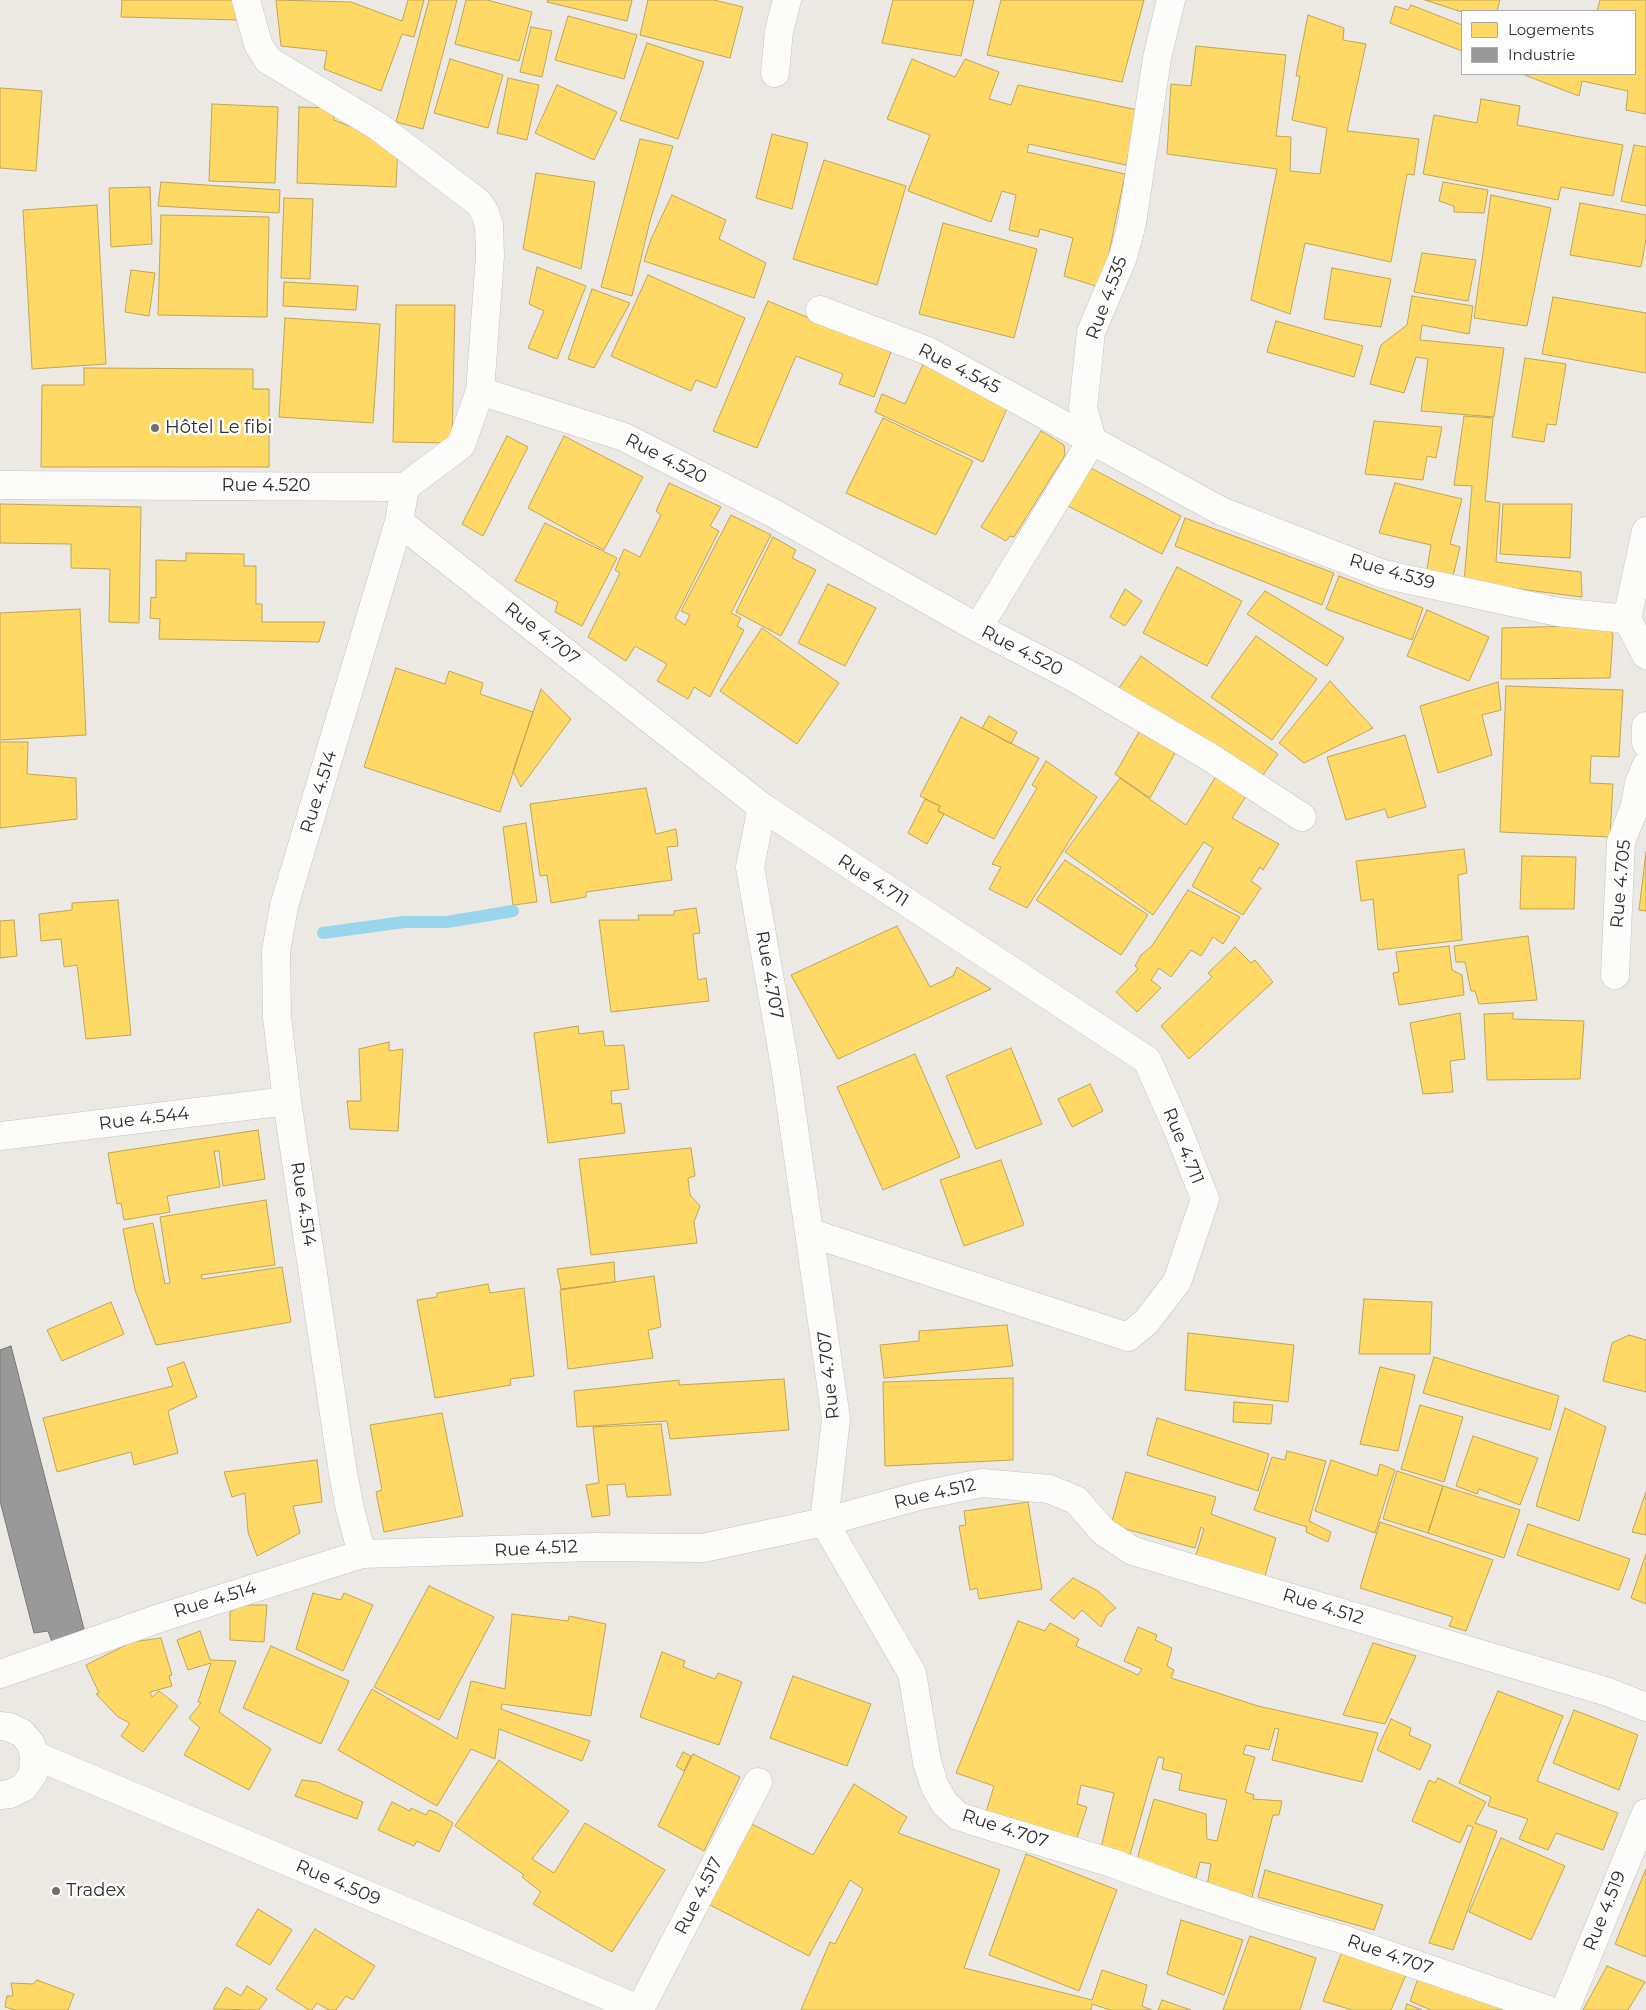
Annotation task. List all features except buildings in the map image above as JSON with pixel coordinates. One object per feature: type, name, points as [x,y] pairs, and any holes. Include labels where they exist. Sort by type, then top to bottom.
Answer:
[{"type":"street","points":[[246,0],[258,44],[268,60],[379,127],[479,203],[485,213],[488,225],[490,256],[480,391],[461,445],[405,487]]},
{"type":"street","points":[[775,73],[780,31],[787,0]]},
{"type":"street","name":"Rue 4.535","points":[[1092,440],[1082,408],[1091,332],[1123,257],[1132,223],[1157,58],[1171,0]]},
{"type":"street","name":"Rue 4.545","points":[[820,310],[928,351],[1092,440]]},
{"type":"street","name":"Rue 4.520","points":[[480,391],[624,437],[773,513],[978,628],[1082,682],[1208,756],[1302,817]]},
{"type":"street","points":[[978,628],[1092,440]]},
{"type":"street","name":"Rue 4.539","points":[[1092,440],[1221,511],[1383,574],[1558,612],[1627,619]]},
{"type":"street","name":"Rue 4.520","points":[[0,485],[405,487]]},
{"type":"street","name":"Rue 4.514","points":[[0,1674],[160,1618],[362,1554],[343,1473],[287,1101],[277,1017],[276,951],[284,906],[399,522],[405,487]]},
{"type":"street","name":"Rue 4.707","points":[[399,522],[762,807],[750,867],[786,1066],[836,1419],[824,1522],[912,1673],[930,1770],[945,1804],[958,1816],[1112,1863],[1272,1919],[1342,1939],[1548,2010]]},
{"type":"street","points":[[1646,531],[1627,619],[1646,655]]},
{"type":"street","points":[[1646,726],[1646,743]]},
{"type":"street","name":"Rue 4.705","points":[[1614,975],[1621,842],[1635,806],[1639,783],[1646,766]]},
{"type":"street","name":"Rue 4.711","points":[[762,807],[1147,1060],[1178,1130],[1205,1199],[1177,1282],[1146,1322],[1128,1337],[811,1233]]},
{"type":"street","name":"Rue 4.544","points":[[0,1136],[287,1101]]},
{"type":"street","name":"Rue 4.512","points":[[362,1554],[593,1546],[703,1548],[824,1522],[919,1496],[982,1483],[1049,1489],[1076,1500],[1104,1532],[1133,1551],[1608,1692],[1646,1707]]},
{"type":"street","points":[[0,1726],[9,1726],[22,1733],[32,1744],[34,1755],[33,1774],[24,1787],[10,1794],[0,1795]]},
{"type":"street","name":"Rue 4.509","points":[[34,1755],[641,2010]]},
{"type":"street","name":"Rue 4.517","points":[[641,2010],[758,1782]]},
{"type":"street","name":"Rue 4.519","points":[[1565,2010],[1646,1813]]},
{"type":"waterway","points":[[323,933],[404,922],[447,922],[513,911]]},
{"type":"place","name":"Hôtel Le fibi","points":[[155,428]]},
{"type":"place","name":"Tradex","points":[[56,1891]]}]
